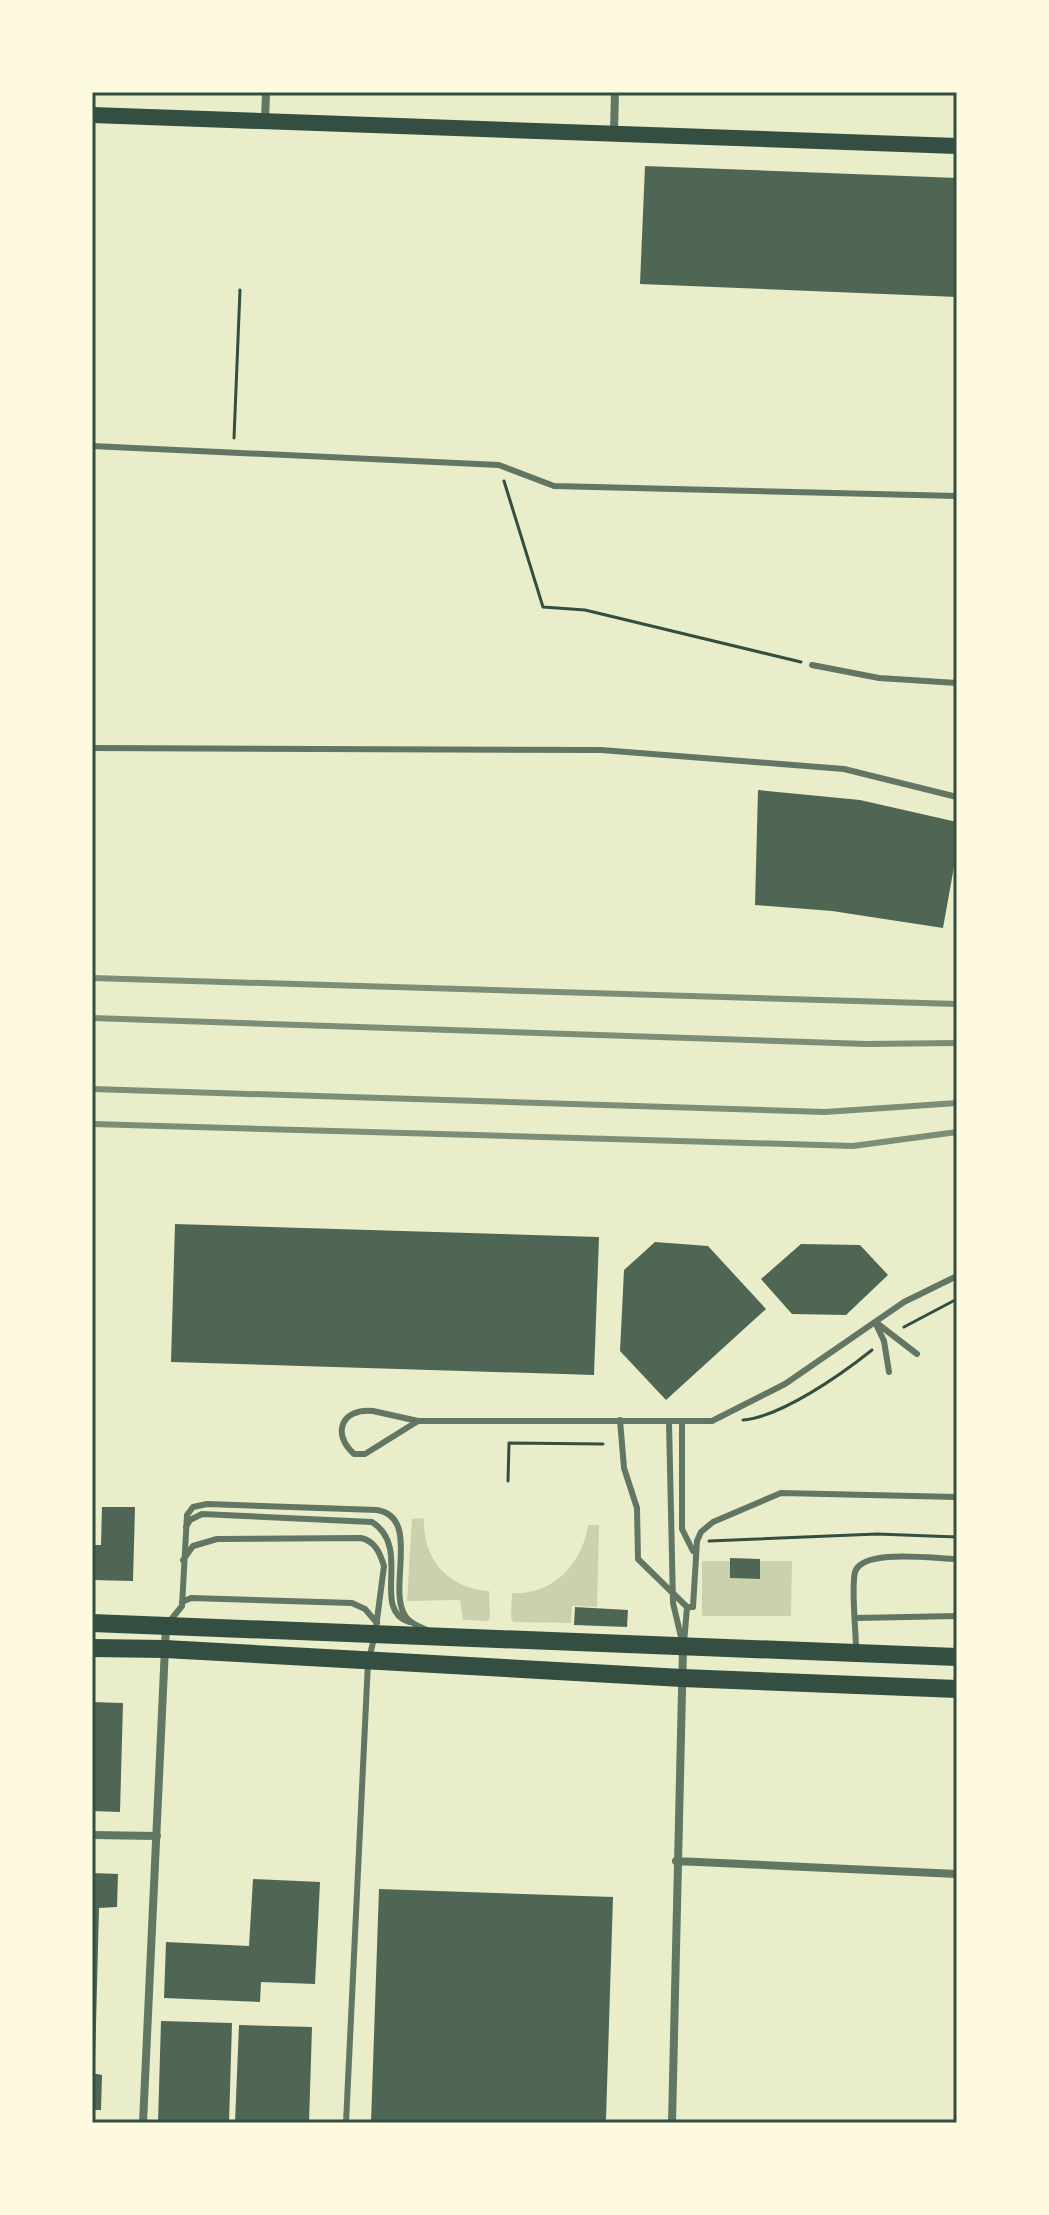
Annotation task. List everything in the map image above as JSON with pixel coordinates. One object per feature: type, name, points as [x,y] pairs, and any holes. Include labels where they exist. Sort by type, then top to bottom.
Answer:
[{"type":"main road","points":[[92,115],[957,146]]},
{"type":"main road","points":[[92,1623],[376,1629],[445,1638],[957,1657]]},
{"type":"main road","points":[[92,1648],[165,1649],[682,1678],[957,1689]]},
{"type":"street","points":[[265,121],[266,92]]},
{"type":"street","points":[[614,132],[615,92]]},
{"type":"street","points":[[143,2123],[166,1625]]},
{"type":"street","points":[[672,2123],[683,1646]]},
{"type":"street","points":[[92,1835],[157,1836]]},
{"type":"street","points":[[676,1861],[957,1874]]},
{"type":"lane","points":[[92,446],[499,465],[554,486],[957,496]]},
{"type":"lane","points":[[812,665],[879,678],[957,683]]},
{"type":"lane","points":[[92,748],[601,750],[844,769],[957,797]]},
{"type":"lane","points":[[418,1421],[361,1455],[351,1451],[340,1432],[347,1419],[366,1410],[418,1421],[712,1421],[798,1376],[913,1297],[957,1276]]},
{"type":"lane","points":[[875,1322],[917,1354]]},
{"type":"lane","points":[[875,1322],[884,1341],[889,1372]]},
{"type":"lane","points":[[620,1420],[624,1468],[637,1508],[638,1559],[687,1607],[693,1607],[695,1555],[700,1533],[713,1522],[781,1493],[957,1497]]},
{"type":"lane","points":[[669,1422],[672,1591],[683,1646]]},
{"type":"lane","points":[[682,1422],[682,1529],[695,1555]]},
{"type":"lane","points":[[182,1603],[184,1534],[188,1511],[202,1504],[383,1511],[394,1519],[401,1535],[401,1607],[412,1623]]},
{"type":"lane","points":[[184,1534],[190,1520],[202,1514],[368,1521],[382,1530],[391,1547],[393,1609],[399,1618],[445,1638]]},
{"type":"lane","points":[[183,1560],[193,1546],[217,1539],[366,1539],[376,1547],[384,1566],[376,1629],[368,1662],[346,2123]]},
{"type":"lane","points":[[856,1654],[855,1575],[858,1567],[865,1561],[881,1557],[957,1559]]},
{"type":"lane","points":[[166,1625],[182,1603],[191,1598],[352,1603],[365,1609],[376,1629]]},
{"type":"lane","points":[[683,1646],[687,1607]]},
{"type":"lane","points":[[855,1618],[957,1616]]},
{"type":"path","points":[[233,454],[240,290]]},
{"type":"path","points":[[499,465],[543,607],[585,610],[812,665]]},
{"type":"path","points":[[901,1329],[957,1299]]},
{"type":"path","points":[[733,1412],[737,1419],[747,1420],[780,1408],[837,1376],[878,1345]]},
{"type":"path","points":[[508,1481],[509,1443],[603,1444]]},
{"type":"path","points":[[706,1538],[716,1542],[877,1534],[957,1537]]},
{"type":"green space","points":[[424,1518],[428,1546],[440,1569],[461,1584],[489,1591],[488,1621],[463,1620],[460,1600],[407,1601],[412,1519]]},
{"type":"green space","points":[[588,1525],[599,1525],[597,1607],[572,1606],[571,1623],[513,1622],[512,1593],[540,1589],[563,1574],[580,1552]]},
{"type":"green space","points":[[702,1561],[731,1561],[730,1578],[759,1579],[760,1561],[792,1561],[791,1616],[702,1616]]},
{"type":"building","points":[[645,166],[957,178],[957,297],[640,284]]},
{"type":"building","points":[[758,790],[860,800],[957,822],[957,850],[943,928],[832,911],[755,905]]},
{"type":"building","points":[[175,1224],[599,1237],[594,1375],[171,1362]]},
{"type":"building","points":[[655,1242],[708,1246],[766,1309],[666,1400],[620,1351],[624,1270]]},
{"type":"building","points":[[801,1244],[860,1245],[888,1275],[846,1315],[792,1314],[761,1279]]},
{"type":"building","points":[[102,1507],[135,1507],[133,1581],[92,1580],[92,1545],[101,1545]]},
{"type":"building","points":[[730,1558],[760,1559],[760,1579],[730,1578]]},
{"type":"building","points":[[575,1607],[628,1610],[627,1627],[574,1625]]},
{"type":"building","points":[[92,1702],[123,1703],[120,1812],[92,1811]]},
{"type":"building","points":[[92,1873],[118,1874],[117,1907],[99,1908],[95,2064],[92,2064]]},
{"type":"building","points":[[253,1879],[320,1882],[315,1984],[261,1982],[260,2002],[164,1998],[166,1942],[249,1946]]},
{"type":"building","points":[[379,1889],[613,1897],[606,2119],[602,2123],[371,2123]]},
{"type":"building","points":[[161,2021],[232,2023],[229,2123],[158,2123]]},
{"type":"building","points":[[239,2025],[312,2027],[309,2123],[235,2123]]},
{"type":"building","points":[[92,2073],[102,2075],[101,2110],[95,2110],[95,2123],[92,2123]]},
{"type":"railway","points":[[92,978],[957,1004]]},
{"type":"railway","points":[[92,1018],[866,1044],[957,1043]]},
{"type":"railway","points":[[92,1089],[825,1112],[957,1103]]},
{"type":"railway","points":[[92,1124],[853,1146],[957,1132]]}]
